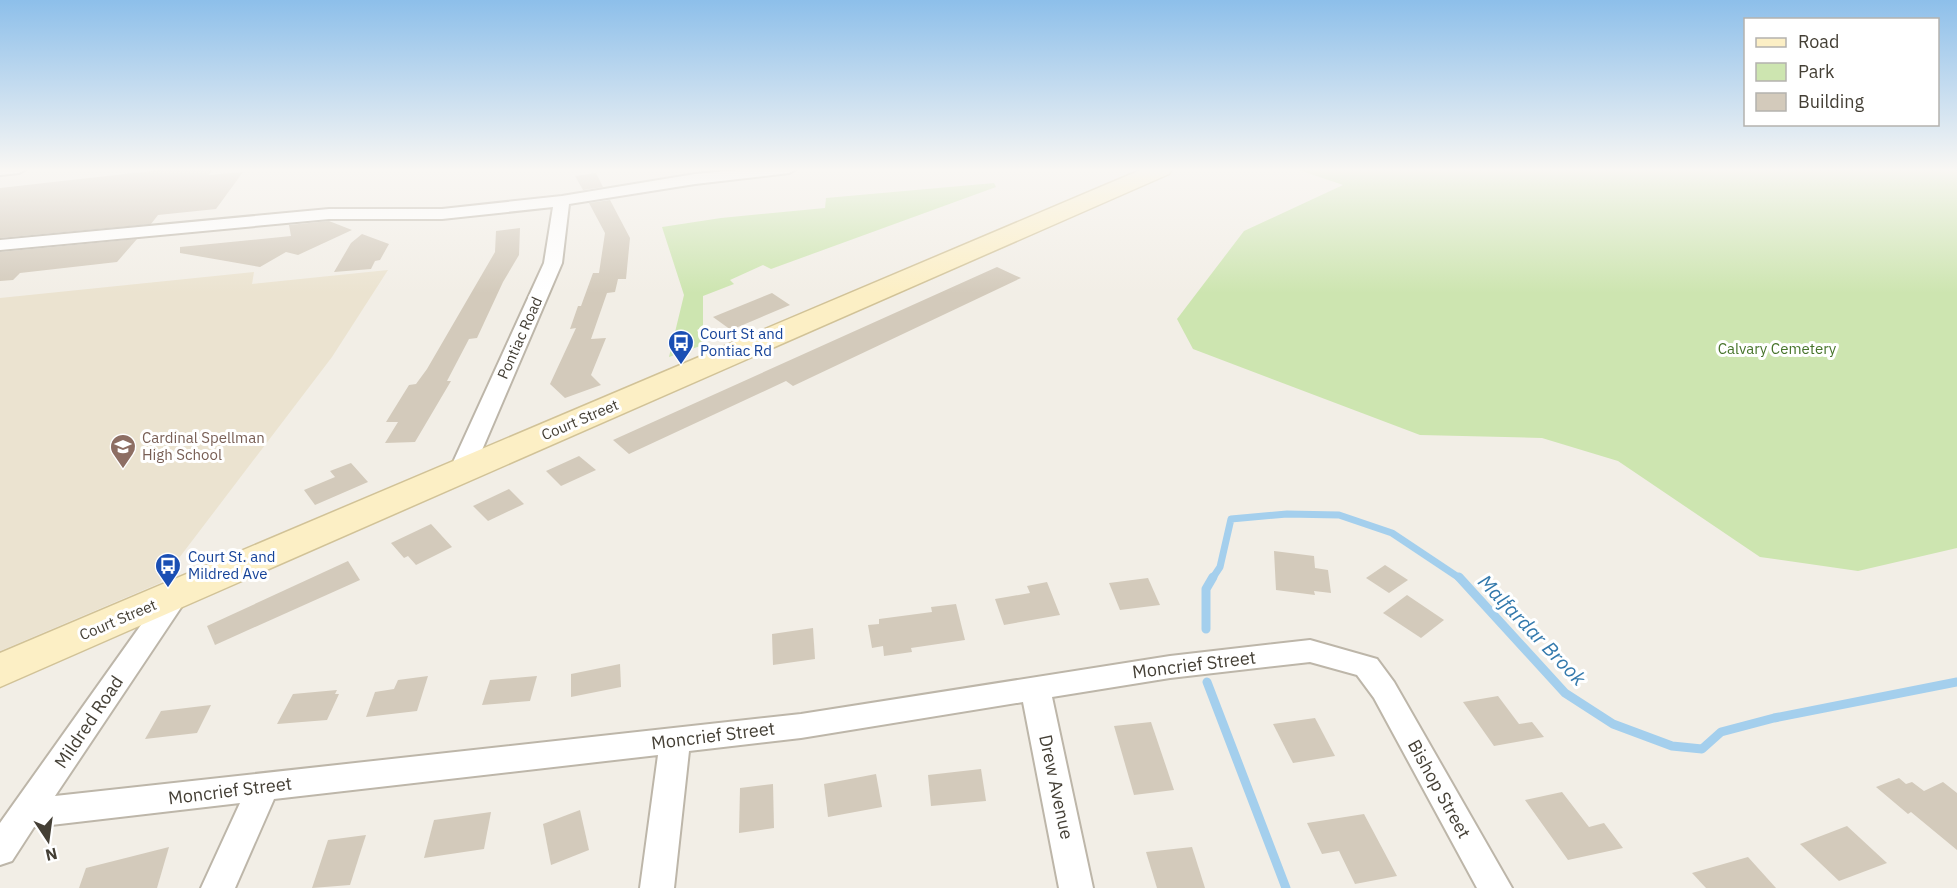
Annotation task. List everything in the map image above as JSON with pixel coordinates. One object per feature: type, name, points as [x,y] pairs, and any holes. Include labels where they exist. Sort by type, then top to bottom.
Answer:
[{"type":"street","points":[[0,245],[329,214],[442,214],[475,210]]},
{"type":"street","name":"Pontiac Road","points":[[461,471],[553,263],[561,210]]},
{"type":"street","name":"Court Street","points":[[0,671],[1065,210]]},
{"type":"street","name":"Mildred Road","points":[[0,850],[177,594]]},
{"type":"street","name":"Moncrief Street","points":[[26,814],[801,726],[1170,667],[1310,651],[1366,667],[1384,690]]},
{"type":"street","name":"Drew Avenue","points":[[1035,687],[1076,888]]},
{"type":"street","name":"Bishop Street","points":[[1384,690],[1495,888]]},
{"type":"street","points":[[657,888],[675,741]]},
{"type":"street","points":[[218,888],[264,787]]},
{"type":"shaded area","name":"Cardinal Spellman High School","points":[[388,270],[332,357],[160,583],[0,651],[0,298],[254,272],[252,284]]},
{"type":"green space","points":[[800,210],[932,210],[771,269],[763,265],[730,280],[734,284],[703,296],[703,327],[697,330],[703,345],[669,357],[684,295],[662,227],[721,218]]},
{"type":"green space","name":"Calvary Cemetery","points":[[1288,210],[1957,210],[1957,548],[1858,571],[1760,557],[1618,461],[1542,438],[1420,435],[1193,349],[1177,319],[1244,231]]},
{"type":"building","points":[[0,210],[202,210],[158,215],[151,224],[0,238]]},
{"type":"building","points":[[593,210],[615,210],[630,238],[626,279],[618,279],[615,292],[607,293],[591,339],[606,338],[591,375],[601,385],[565,398],[550,384],[576,328],[570,329],[578,306],[581,306],[593,273],[599,273],[605,233]]},
{"type":"building","points":[[329,221],[352,230],[298,255],[286,252],[260,267],[180,253],[180,247],[291,236],[289,225]]},
{"type":"building","points":[[520,228],[519,255],[503,282],[477,338],[469,339],[447,381],[451,381],[415,442],[385,443],[398,422],[386,422],[409,385],[416,384],[427,369],[495,252],[496,231]]},
{"type":"building","points":[[362,234],[389,244],[380,260],[375,261],[371,269],[334,272],[351,243]]},
{"type":"building","points":[[137,239],[117,262],[20,273],[13,280],[0,281],[0,252]]},
{"type":"building","points":[[997,267],[1021,278],[793,386],[786,381],[629,454],[613,440]]},
{"type":"building","points":[[772,293],[790,305],[731,330],[713,317]]},
{"type":"building","points":[[579,456],[596,470],[561,486],[546,471]]},
{"type":"building","points":[[351,463],[368,482],[315,505],[304,490],[335,477],[330,471]]},
{"type":"building","points":[[509,489],[524,504],[488,521],[473,506]]},
{"type":"building","points":[[431,524],[452,547],[416,565],[408,556],[404,558],[391,543]]},
{"type":"building","points":[[1274,551],[1314,556],[1315,568],[1328,570],[1331,593],[1314,591],[1315,595],[1276,590]]},
{"type":"building","points":[[348,561],[360,580],[215,645],[207,626]]},
{"type":"building","points":[[1385,565],[1408,580],[1389,593],[1366,578]]},
{"type":"building","points":[[1148,578],[1160,605],[1120,610],[1109,583]]},
{"type":"building","points":[[1047,582],[1060,615],[1004,625],[995,599],[1030,593],[1027,586]]},
{"type":"building","points":[[1407,595],[1444,620],[1421,638],[1383,613]]},
{"type":"building","points":[[956,604],[965,640],[911,648],[912,652],[884,656],[883,646],[872,648],[868,625],[879,624],[879,619],[932,612],[931,607]]},
{"type":"building","points":[[813,628],[815,659],[773,665],[772,634]]},
{"type":"building","points":[[620,664],[621,687],[571,697],[571,674]]},
{"type":"building","points":[[428,676],[417,711],[366,717],[375,692],[394,689],[398,680]]},
{"type":"building","points":[[537,676],[530,701],[482,705],[490,680]]},
{"type":"building","points":[[337,690],[335,694],[339,694],[327,720],[277,724],[293,694]]},
{"type":"building","points":[[1498,696],[1519,724],[1532,722],[1544,737],[1494,746],[1463,702]]},
{"type":"building","points":[[211,705],[197,733],[145,739],[161,711]]},
{"type":"building","points":[[1315,718],[1335,756],[1293,763],[1273,724]]},
{"type":"building","points":[[1151,722],[1174,790],[1134,795],[1114,726]]},
{"type":"building","points":[[981,769],[986,801],[931,806],[928,775]]},
{"type":"building","points":[[876,774],[882,807],[828,817],[824,784]]},
{"type":"building","points":[[1899,778],[1906,784],[1912,782],[1924,791],[1943,782],[1957,793],[1957,850],[1876,787]]},
{"type":"building","points":[[773,784],[774,828],[739,833],[740,788]]},
{"type":"building","points":[[1562,792],[1589,827],[1604,823],[1623,848],[1568,860],[1525,800]]},
{"type":"building","points":[[580,810],[589,850],[551,865],[543,824]]},
{"type":"building","points":[[491,812],[484,849],[424,858],[434,820]]},
{"type":"building","points":[[1364,814],[1397,876],[1355,884],[1339,851],[1322,854],[1307,823]]},
{"type":"building","points":[[1847,826],[1887,863],[1839,881],[1800,844]]},
{"type":"building","points":[[366,835],[350,885],[312,888],[328,840]]},
{"type":"building","points":[[169,847],[157,888],[79,888],[86,868]]},
{"type":"building","points":[[1192,847],[1205,888],[1157,888],[1146,852]]},
{"type":"building","points":[[1748,857],[1776,888],[1706,888],[1692,873]]},
{"type":"waterway","name":"Malfardar Brook","points":[[1212,579],[1220,567],[1231,519],[1287,514],[1339,515],[1392,533],[1461,579]]},
{"type":"waterway","name":"Malfardar Brook","points":[[1206,629],[1206,589],[1213,577]]},
{"type":"waterway","name":"Malfardar Brook","points":[[1461,579],[1565,693],[1613,724],[1672,746],[1702,749],[1721,732],[1774,718],[1957,682]]},
{"type":"waterway","name":"Malfardar Brook","points":[[1207,682],[1286,888]]},
{"type":"place","name":"Court St and Pontiac Rd","points":[[681,366]]},
{"type":"place","name":"Cardinal Spellman High School","points":[[123,470]]},
{"type":"place","name":"Court St. and Mildred Ave","points":[[168,589]]}]
